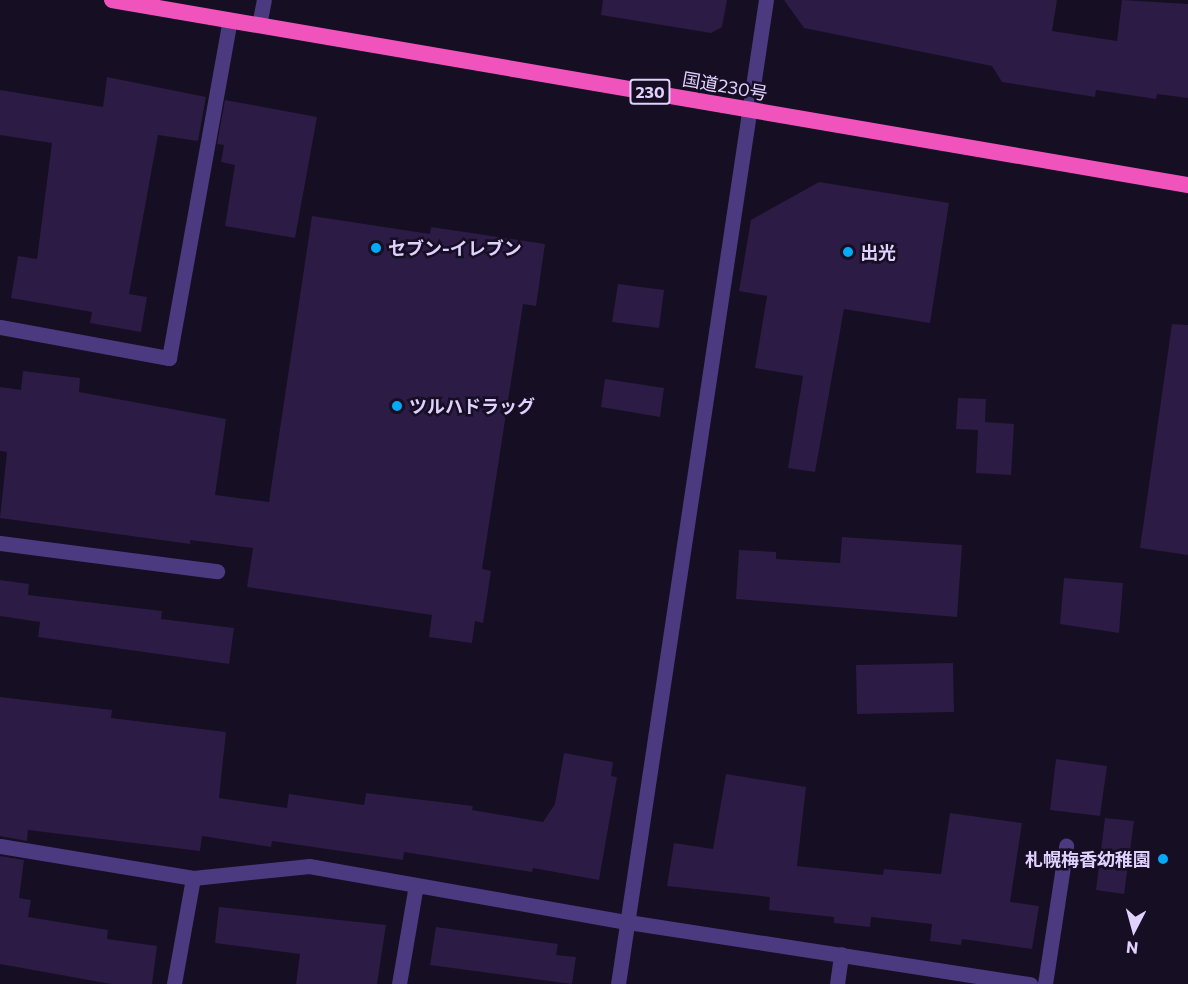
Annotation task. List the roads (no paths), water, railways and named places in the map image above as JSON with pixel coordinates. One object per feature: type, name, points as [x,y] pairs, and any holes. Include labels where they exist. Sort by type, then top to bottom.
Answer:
[{"type":"highway","name":"国道230号","points":[[112,0],[1188,184]]},
{"type":"street","points":[[259,25],[264,0]]},
{"type":"street","points":[[618,984],[747,110],[766,0]]},
{"type":"street","points":[[0,327],[169,358],[230,20]]},
{"type":"street","points":[[0,543],[218,571]]},
{"type":"street","points":[[0,846],[193,878],[309,866],[628,922],[1030,984]]},
{"type":"street","points":[[1045,984],[1066,846]]},
{"type":"street","points":[[174,984],[193,878]]},
{"type":"street","points":[[399,984],[416,885]]},
{"type":"street","points":[[837,984],[841,954]]},
{"type":"place","name":"セブン-イレブン","points":[[376,248]]},
{"type":"place","name":"出光","points":[[848,252]]},
{"type":"place","name":"ツルハドラッグ","points":[[397,406]]},
{"type":"place","name":"札幌梅香幼稚園","points":[[1163,859]]}]
